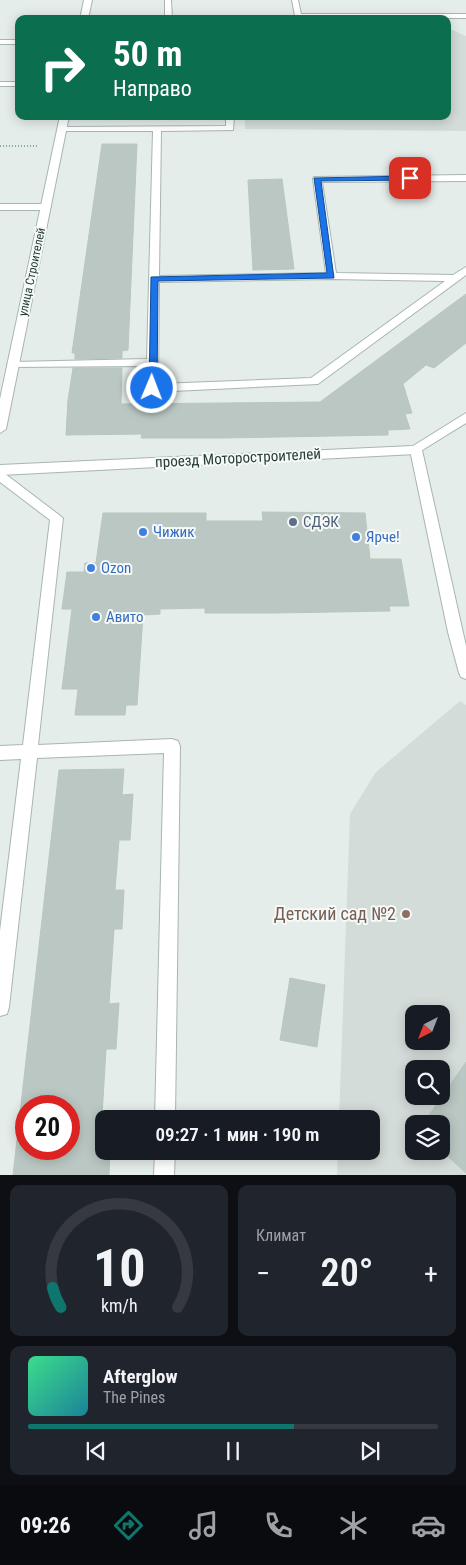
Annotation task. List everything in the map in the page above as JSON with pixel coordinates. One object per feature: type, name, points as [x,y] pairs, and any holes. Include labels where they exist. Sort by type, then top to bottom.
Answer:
[{"type":"street","points":[[85,15],[88,0]]},
{"type":"street","name":"улица Строителей","points":[[0,429],[63,120]]},
{"type":"street","points":[[416,450],[466,417]]},
{"type":"street","name":"проезд Моторостроителей","points":[[0,470],[416,450]]},
{"type":"lane","points":[[168,0],[168,15]]},
{"type":"lane","points":[[295,0],[298,15]]},
{"type":"lane","points":[[451,16],[466,16]]},
{"type":"lane","points":[[0,42],[15,42]]},
{"type":"lane","points":[[0,84],[15,84]]},
{"type":"lane","points":[[62,129],[230,128],[230,120]]},
{"type":"lane","points":[[157,129],[152,388],[314,381],[466,270]]},
{"type":"lane","points":[[332,276],[316,179],[466,178]]},
{"type":"lane","points":[[0,207],[46,207]]},
{"type":"lane","points":[[154,279],[332,276],[456,278]]},
{"type":"lane","points":[[13,365],[153,362]]},
{"type":"lane","points":[[416,450],[455,632],[466,673]]},
{"type":"lane","points":[[0,476],[58,518],[0,1007]]},
{"type":"lane","points":[[0,753],[172,746],[165,1110]]},
{"type":"lane","points":[[164,1175],[165,1160]]},
{"type":"path","points":[[0,146],[58,146]]},
{"type":"shaded area","points":[[451,29],[466,36],[466,131],[245,129],[245,120],[451,120]]},
{"type":"shaded area","name":"Детский сад №2","points":[[460,701],[466,705],[466,1175],[337,1175],[338,1160],[380,1160],[380,1110],[339,1110],[350,814],[376,772]]},
{"type":"building","points":[[102,144],[137,144],[128,350],[122,351],[122,358],[75,359],[75,353],[72,353]]},
{"type":"building","points":[[282,179],[294,269],[253,270],[248,180]]},
{"type":"building","points":[[466,294],[466,343],[434,368],[426,365],[403,384],[412,413],[405,414],[410,429],[388,430],[388,435],[224,438],[141,438],[142,434],[66,435],[68,400],[73,368],[122,368],[121,404],[320,402]]},
{"type":"building","points":[[262,512],[365,513],[370,559],[401,559],[409,606],[389,606],[390,611],[275,613],[205,613],[205,608],[160,609],[160,614],[143,615],[137,705],[126,705],[125,715],[75,715],[78,689],[62,689],[72,609],[62,609],[67,572],[84,572],[85,563],[96,563],[103,513],[206,513],[206,521],[263,521]]},
{"type":"building","points":[[124,769],[122,795],[133,794],[130,840],[119,840],[115,890],[124,890],[122,929],[114,929],[109,1004],[119,1003],[116,1049],[106,1049],[102,1110],[95,1110],[95,1160],[110,1160],[109,1175],[13,1175],[15,1157],[15,1160],[80,1160],[80,1095],[22,1095],[59,770]]},
{"type":"building","points":[[290,978],[325,985],[317,1047],[280,1040]]},
{"type":"building","points":[[466,1062],[466,1173],[450,1158],[450,1115],[429,1115],[436,1105],[450,1105],[450,1085]]},
{"type":"place","name":"СДЭК","points":[[293,522]]},
{"type":"place","name":"Чижик","points":[[143,532]]},
{"type":"place","name":"Ярче!","points":[[356,537]]},
{"type":"place","name":"Ozon","points":[[91,568]]},
{"type":"place","name":"Авито","points":[[96,617]]},
{"type":"place","name":"Детский сад №2","points":[[406,914]]},
{"type":"route","points":[[152,388],[154,279],[332,276],[316,179],[410,178]]}]
